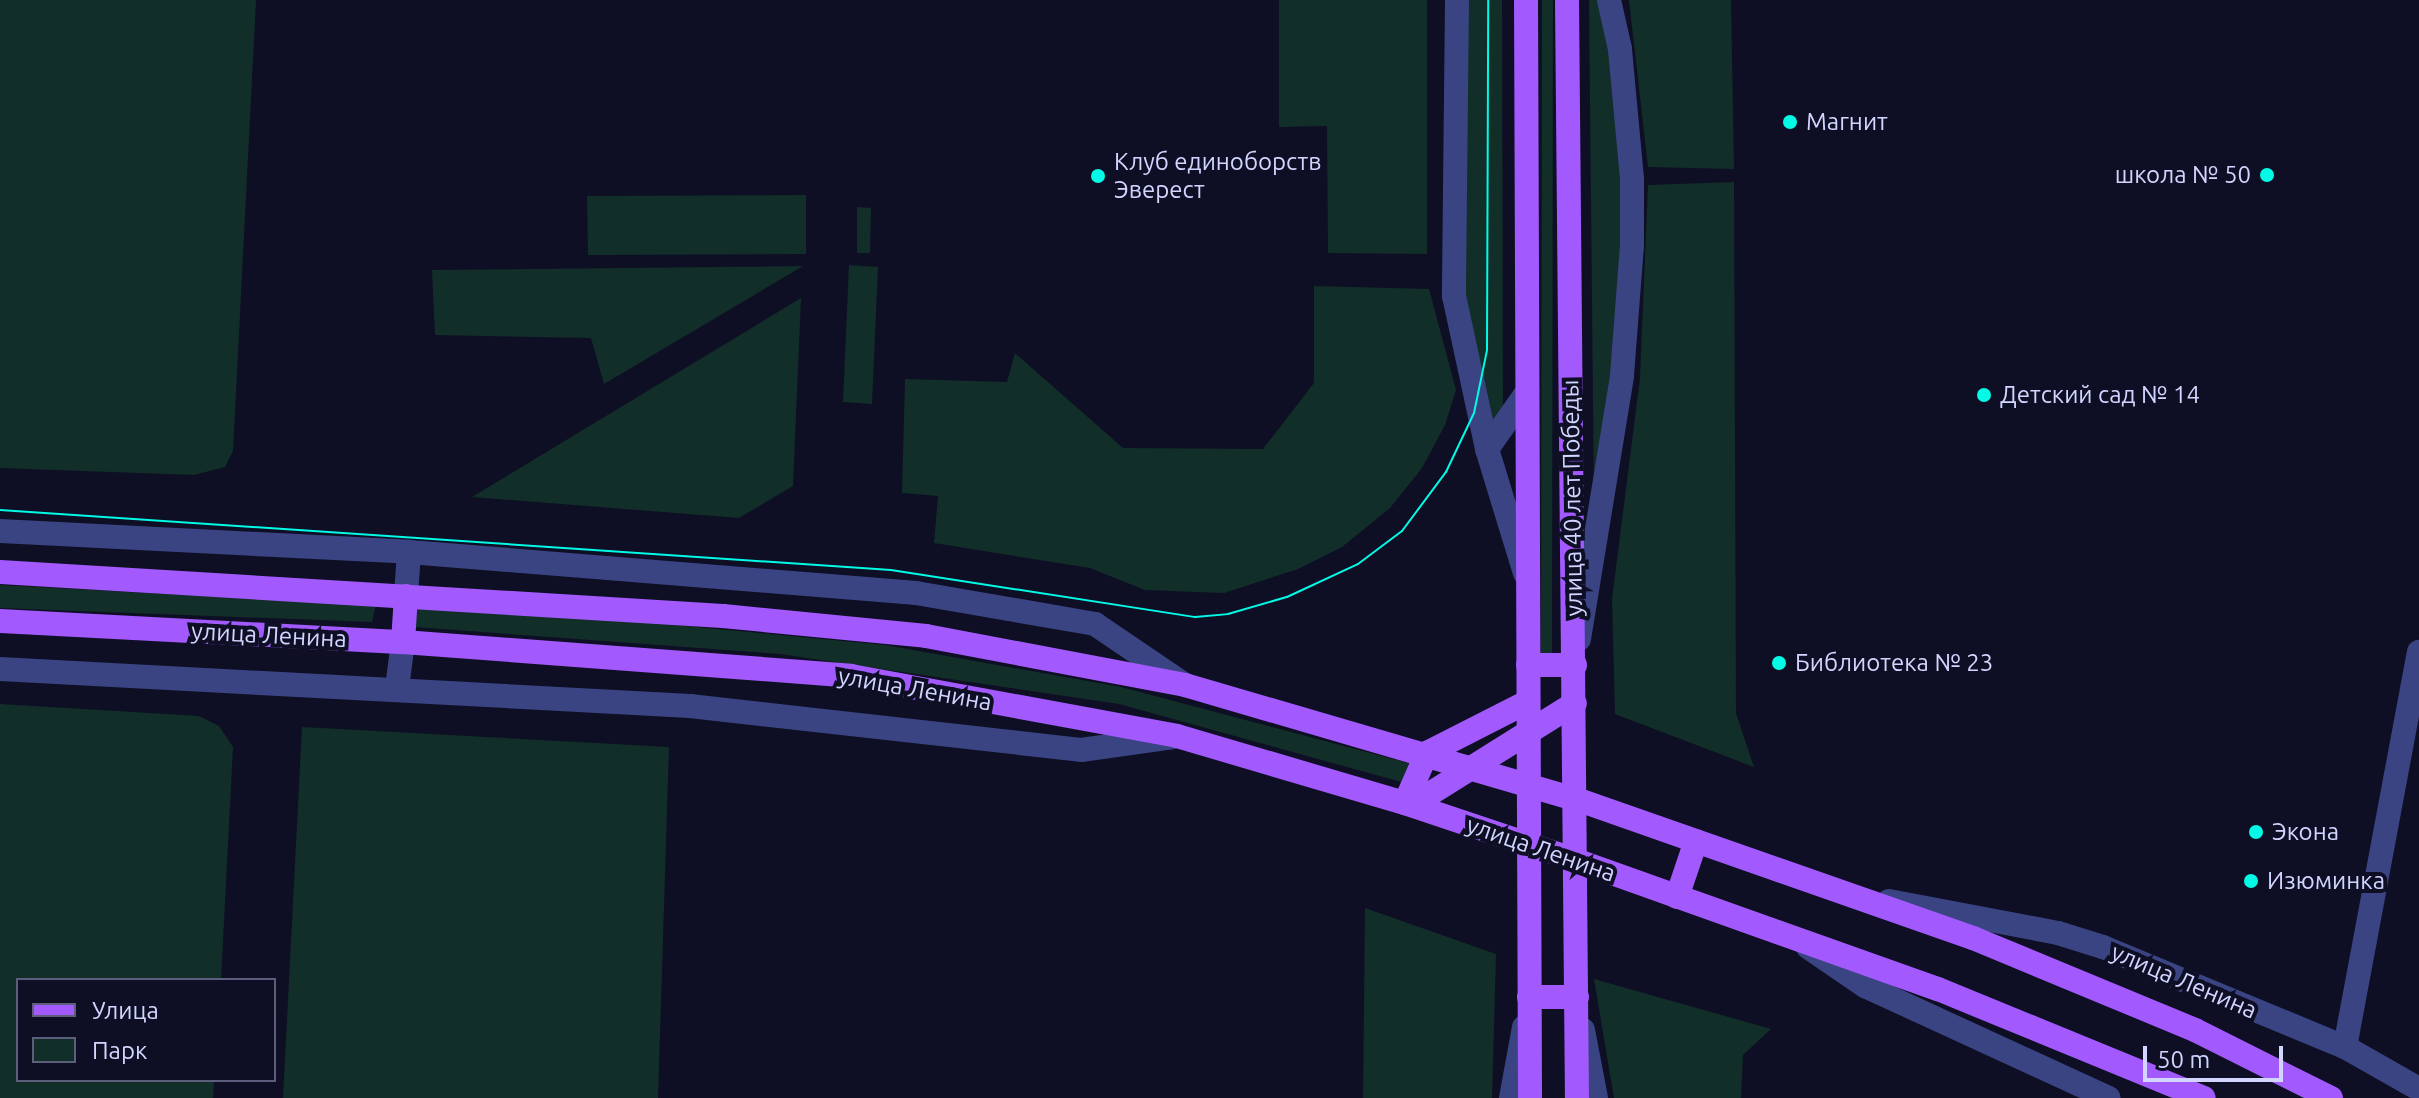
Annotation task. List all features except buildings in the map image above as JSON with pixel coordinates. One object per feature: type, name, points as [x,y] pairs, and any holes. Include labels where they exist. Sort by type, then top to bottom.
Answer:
[{"type":"main road","name":"улица 40 лет Победы","points":[[1526,0],[1530,1098]]},
{"type":"main road","name":"улица 40 лет Победы","points":[[1567,0],[1578,861],[1577,1098]]},
{"type":"main road","name":"улица Ленина","points":[[0,572],[723,616],[926,636],[1185,685],[1427,753],[1576,799],[1973,938],[2168,1018],[2331,1098]]},
{"type":"main road","points":[[403,642],[406,596]]},
{"type":"main road","name":"улица Ленина","points":[[0,621],[403,642],[851,676],[1177,736],[1408,804],[1578,861],[1938,989],[2204,1098]]},
{"type":"main road","points":[[1528,665],[1575,665]]},
{"type":"main road","points":[[1408,804],[1427,753],[1527,702]]},
{"type":"main road","points":[[1408,804],[1475,768],[1575,703]]},
{"type":"main road","points":[[1677,897],[1696,841]]},
{"type":"main road","points":[[1529,997],[1577,997]]},
{"type":"street","name":"улица 40 лет Победы","points":[[1457,0],[1454,296],[1487,449],[1527,579]]},
{"type":"street","name":"улица 40 лет Победы","points":[[1575,665],[1622,375],[1632,246],[1632,179],[1620,49],[1609,0]]},
{"type":"street","points":[[1487,449],[1527,392]]},
{"type":"street","name":"улица Ленина","points":[[0,531],[409,552],[931,596],[1095,624],[1185,685]]},
{"type":"street","points":[[406,596],[409,552]]},
{"type":"street","points":[[397,688],[403,642]]},
{"type":"street","points":[[2345,1047],[2419,652]]},
{"type":"street","points":[[0,669],[690,706],[1081,750],[1177,736]]},
{"type":"street","name":"улица Ленина","points":[[1842,892],[2058,933],[2143,962],[2345,1047],[2419,1089]]},
{"type":"street","name":"улица Ленина","points":[[1796,939],[1865,986],[2109,1098]]},
{"type":"street","name":"улица 40 лет Победы","points":[[1511,1098],[1529,997]]},
{"type":"street","name":"улица 40 лет Победы","points":[[1577,997],[1596,1098]]},
{"type":"green space","points":[[0,0],[256,0],[233,451],[225,467],[194,475],[0,468]]},
{"type":"green space","points":[[1279,0],[1427,0],[1427,254],[1328,253],[1327,126],[1279,127]]},
{"type":"green space","points":[[1464,0],[1502,0],[1503,417],[1491,432],[1464,299]]},
{"type":"green space","points":[[1542,0],[1553,0],[1552,658],[1541,657]]},
{"type":"green space","points":[[1589,0],[1599,0],[1613,52],[1623,234],[1612,385],[1594,503]]},
{"type":"green space","points":[[1629,0],[1731,0],[1734,169],[1648,167]]},
{"type":"green space","points":[[1734,182],[1736,713],[1754,767],[1615,714],[1612,599],[1640,378],[1648,185]]},
{"type":"green space","points":[[806,195],[806,254],[588,255],[587,196]]},
{"type":"green space","points":[[857,207],[871,208],[870,253],[857,253]]},
{"type":"green space","points":[[849,265],[878,267],[872,404],[843,402]]},
{"type":"green space","points":[[803,266],[604,384],[591,338],[435,335],[432,270]]},
{"type":"green space","points":[[1314,286],[1429,289],[1456,390],[1445,425],[1422,468],[1390,508],[1342,547],[1298,569],[1224,593],[1145,590],[1090,568],[934,543],[938,496],[902,493],[905,379],[1007,382],[1015,353],[1123,448],[1263,449],[1314,383]]},
{"type":"green space","points":[[801,298],[793,486],[739,518],[472,497]]},
{"type":"green space","points":[[0,585],[376,604],[372,622],[0,608]]},
{"type":"green space","points":[[416,609],[644,622],[885,645],[1121,687],[1412,764],[1405,783],[1119,704],[780,654],[414,627]]},
{"type":"green space","points":[[0,704],[199,716],[219,726],[233,747],[221,978],[16,978],[16,1082],[214,1082],[213,1098],[0,1098]]},
{"type":"green space","points":[[302,727],[669,747],[658,1098],[283,1098]]},
{"type":"green space","points":[[1365,908],[1496,954],[1492,1098],[1363,1098]]},
{"type":"green space","points":[[1594,979],[1771,1029],[1743,1055],[1741,1098],[1614,1098]]},
{"type":"tram line","points":[[0,510],[891,570],[1195,617],[1228,614],[1287,597],[1358,564],[1402,531],[1446,472],[1474,413],[1487,350],[1488,0]]},
{"type":"place","name":"Магнит","points":[[1790,122]]},
{"type":"place","name":"школа № 50","points":[[2267,175]]},
{"type":"place","name":"Клуб единоборств Эверест","points":[[1098,176]]},
{"type":"place","name":"Детский сад № 14","points":[[1984,395]]},
{"type":"place","name":"Библиотека № 23","points":[[1779,663]]},
{"type":"place","name":"Экона","points":[[2256,832]]},
{"type":"place","name":"Изюминка","points":[[2251,881]]}]
